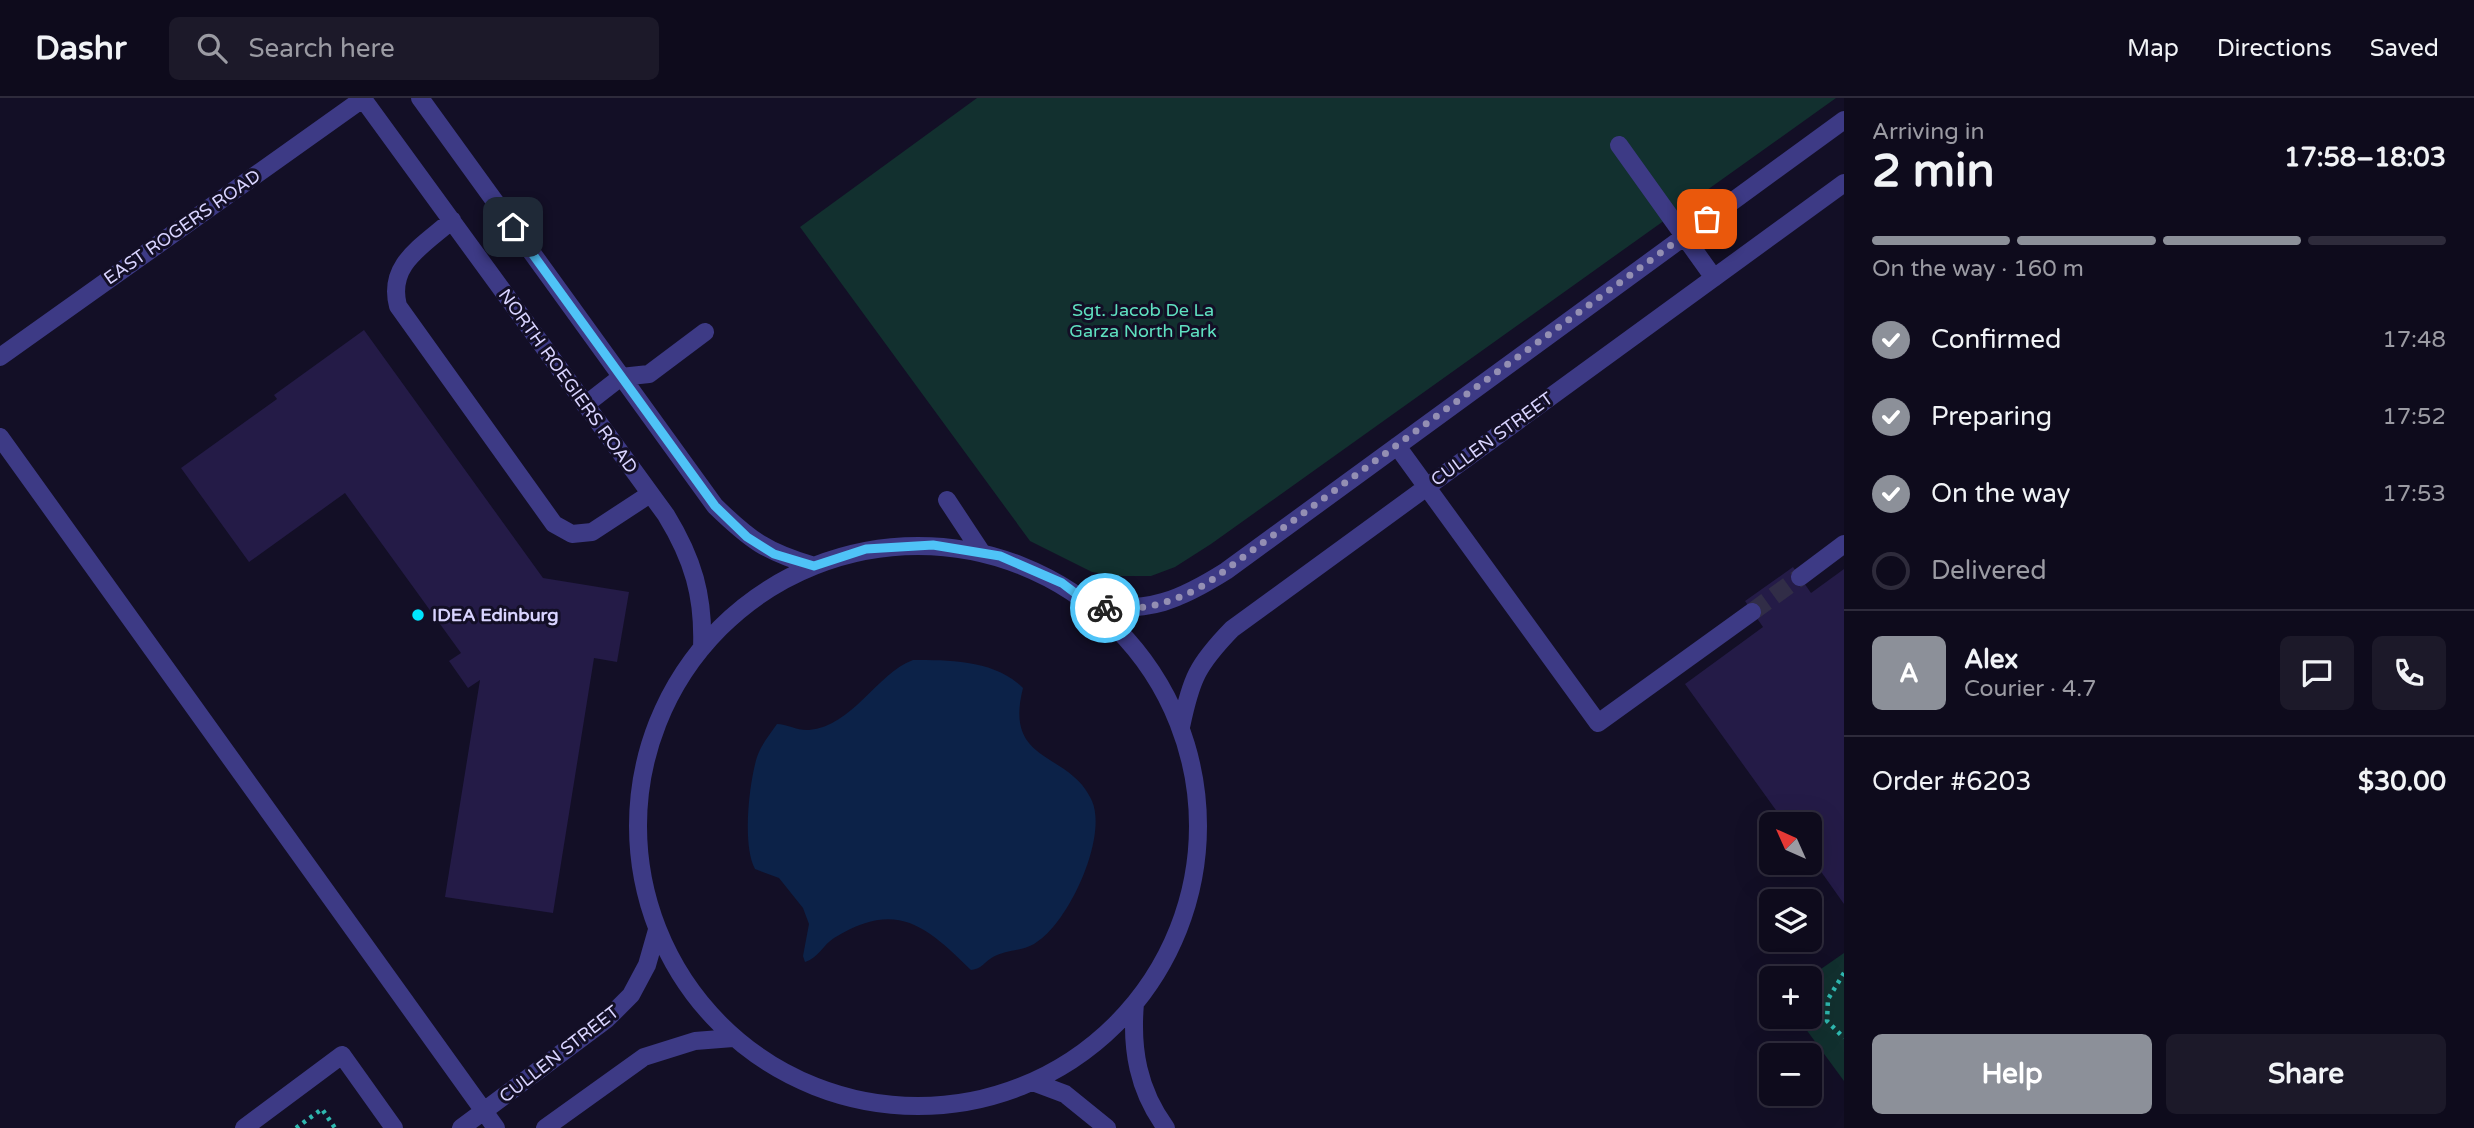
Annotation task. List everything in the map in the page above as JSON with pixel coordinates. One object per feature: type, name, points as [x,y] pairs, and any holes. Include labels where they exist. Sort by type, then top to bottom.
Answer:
[{"type":"street","name":"NORTH ROEGIERS ROAD","points":[[363,98],[650,494],[687,550],[698,588],[703,623],[702,648]]},
{"type":"street","name":"EAST ROGERS ROAD","points":[[0,357],[363,98]]},
{"type":"street","points":[[420,98],[715,506],[747,537],[774,554],[814,566]]},
{"type":"street","points":[[1092,606],[1126,610],[1158,605],[1191,593],[1843,122]]},
{"type":"street","points":[[1619,145],[1714,278]]},
{"type":"street","name":"CULLEN STREET","points":[[1181,727],[1190,683],[1206,655],[1232,629],[1844,183]]},
{"type":"street","points":[[452,220],[398,271],[394,289],[398,306],[546,513],[554,524],[572,534],[592,532],[650,494]]},
{"type":"street","points":[[585,405],[621,377],[649,374],[705,332]]},
{"type":"street","points":[[0,437],[496,1128]]},
{"type":"street","points":[[1397,446],[1598,723],[1752,612]]},
{"type":"street","points":[[947,500],[982,553]]},
{"type":"street","points":[[1800,577],[1844,544]]},
{"type":"street","points":[[933,545],[982,553],[1000,556],[1062,583],[1116,625],[1158,677],[1186,739],[1199,806],[1195,874],[1175,939],[1135,1003],[1092,1047],[1034,1083],[968,1103],[901,1108],[834,1095],[771,1068],[718,1026],[676,972],[649,910],[636,844],[641,777],[661,712],[702,648],[744,605],[814,566],[866,549],[933,545]]},
{"type":"street","name":"CULLEN STREET","points":[[461,1128],[607,1020],[631,995],[647,965],[657,929]]},
{"type":"street","points":[[1135,1003],[1135,1058],[1144,1090],[1166,1128]]},
{"type":"street","points":[[545,1128],[644,1056],[695,1041],[733,1038]]},
{"type":"street","points":[[244,1128],[342,1055],[394,1128]]},
{"type":"street","points":[[1034,1083],[1065,1094],[1107,1128]]},
{"type":"path","points":[[1844,973],[1828,999],[1827,1021],[1844,1038]]},
{"type":"path","points":[[296,1128],[321,1109],[335,1128]]},
{"type":"green space","name":"Sgt. Jacob De La Garza North Park","points":[[977,98],[1836,98],[1211,544],[1175,567],[1151,576],[1117,576],[1092,572],[1030,541],[800,227]]},
{"type":"green space","points":[[1844,953],[1844,1081],[1822,1051],[1822,1043],[1816,1043],[1806,1029],[1822,1029],[1822,968]]},
{"type":"water","points":[[913,660],[957,661],[986,667],[1012,679],[1023,688],[1019,713],[1022,731],[1030,745],[1069,773],[1082,785],[1092,801],[1095,817],[1090,857],[1072,900],[1047,934],[1034,944],[993,957],[978,968],[971,970],[924,930],[893,919],[876,920],[856,926],[834,938],[805,962],[803,956],[809,924],[803,908],[779,878],[755,869],[751,858],[748,814],[757,757],[777,724],[805,730],[825,726],[851,710],[887,676]]},
{"type":"building","points":[[364,330],[543,578],[629,592],[617,662],[594,658],[553,913],[445,897],[480,680],[468,688],[449,661],[461,653],[345,493],[249,562],[181,468],[277,399],[274,395]]},
{"type":"building","points":[[1793,567],[1811,593],[1844,569],[1844,904],[1822,873],[1822,812],[1777,812],[1685,684],[1763,627],[1745,601]]},
{"type":"tunnel","points":[[1752,612],[1800,577]]},
{"type":"way so far","points":[[1105,608],[1126,610],[1158,605],[1191,593],[1209,582],[1707,219]]},
{"type":"place","name":"IDEA Edinburg","points":[[418,615]]},
{"type":"route","points":[[513,227],[715,506],[747,537],[774,554],[814,566],[866,549],[933,545],[1000,556],[1062,583],[1092,606],[1105,608]]}]
